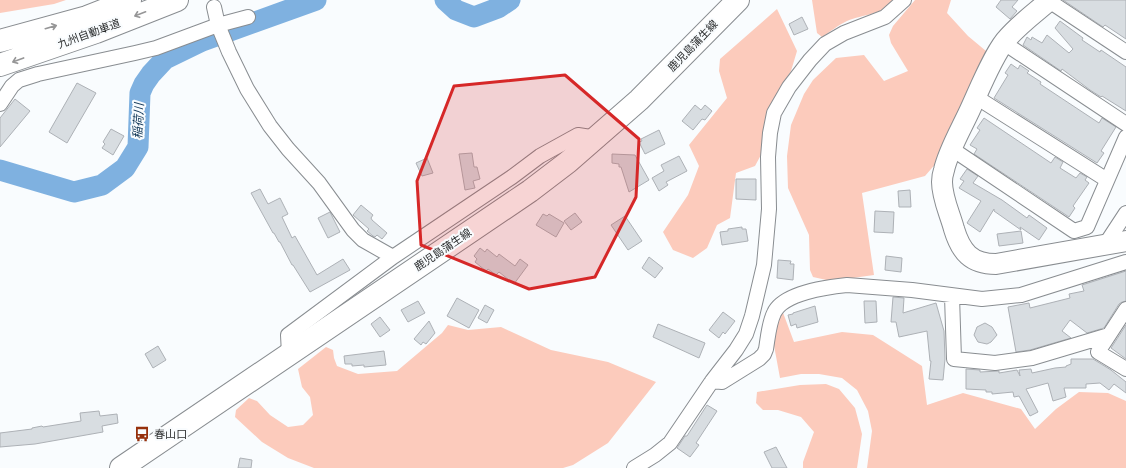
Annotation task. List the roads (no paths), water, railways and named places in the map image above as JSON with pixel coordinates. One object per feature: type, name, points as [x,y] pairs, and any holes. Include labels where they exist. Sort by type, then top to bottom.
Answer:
[{"type":"main road","name":"九州自動車道","points":[[0,41],[87,17],[130,0]]},
{"type":"main road","name":"九州自動車道","points":[[0,65],[89,34],[176,0]]},
{"type":"main road","name":"鹿児島蒲生線","points":[[123,467],[530,191],[597,138],[639,100],[738,0]]},
{"type":"street","points":[[634,468],[656,455],[670,443],[746,334],[752,316],[764,265],[769,209],[768,157],[770,133],[774,113],[789,87],[810,60],[825,44],[844,33],[885,17],[904,0]]},
{"type":"street","points":[[1126,52],[1049,0],[1013,31],[994,59],[952,149],[944,170],[942,182],[943,192],[958,242],[963,251],[970,257],[987,264],[996,264],[1126,241]]},
{"type":"street","points":[[214,7],[218,25],[229,52],[247,89],[270,126],[288,149],[319,183],[353,230],[363,240],[393,257]]},
{"type":"street","points":[[0,104],[12,86],[19,80],[38,74],[156,48],[218,25],[248,17]]},
{"type":"street","points":[[1004,43],[1126,124]]},
{"type":"street","points":[[976,98],[1107,180]]},
{"type":"street","points":[[289,354],[288,335],[393,257],[512,177],[540,156],[578,135],[597,138]]},
{"type":"street","points":[[952,149],[1074,231],[1087,227],[1126,137]]},
{"type":"street","points":[[1105,245],[1126,213]]},
{"type":"street","points":[[712,381],[722,382],[759,359],[764,354],[774,312],[779,304],[790,298],[836,286],[847,285],[912,290],[982,299],[1021,295],[1126,262]]},
{"type":"street","points":[[952,296],[954,359],[995,363],[1032,358],[1109,335]]},
{"type":"street","points":[[1126,308],[1098,352],[1126,369]]},
{"type":"waterway","name":"稲荷川","points":[[0,170],[74,192],[102,185],[125,168],[138,147],[140,93],[151,74],[165,59],[202,41],[316,0]]},
{"type":"waterway","name":"稲荷川","points":[[445,0],[456,10],[474,17],[498,8],[510,0]]},
{"type":"place","name":"春山口","points":[[142,434]]}]
